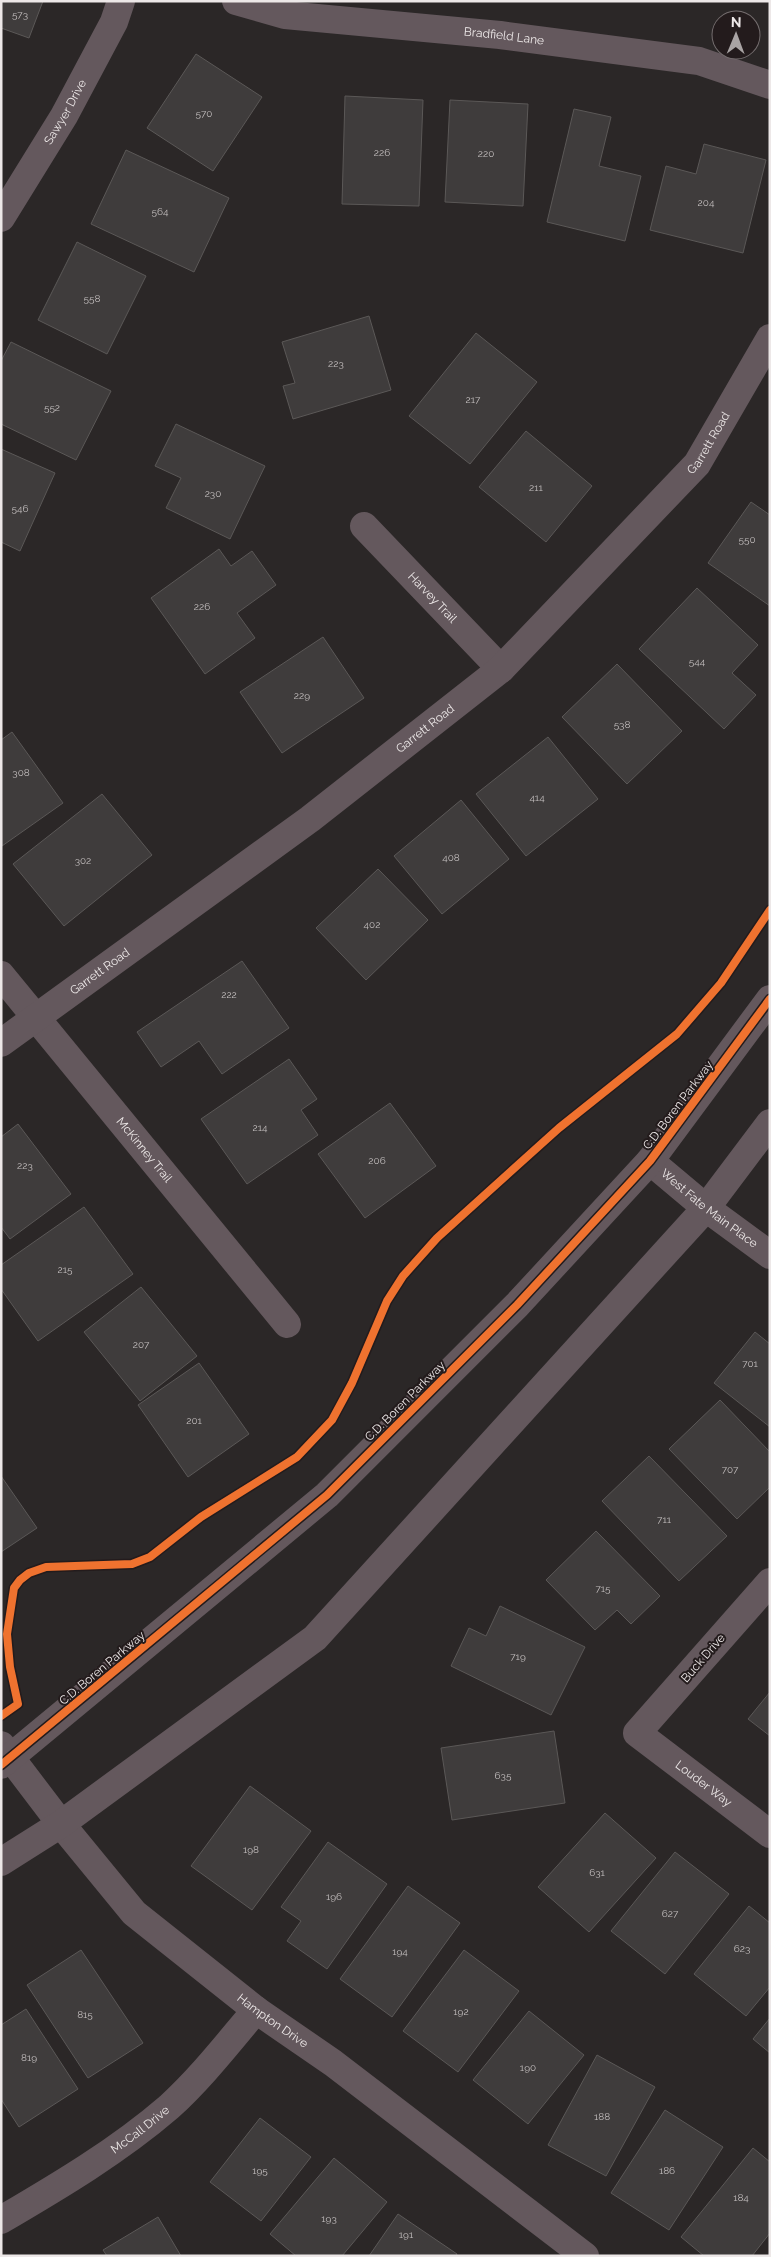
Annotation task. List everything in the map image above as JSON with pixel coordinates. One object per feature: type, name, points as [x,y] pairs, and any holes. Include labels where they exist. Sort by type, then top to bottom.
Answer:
[{"type":"street","name":"Sawyer Drive","points":[[1,218],[64,116],[114,22],[121,1]]},
{"type":"street","name":"Bradfield Lane","points":[[236,1],[285,15],[500,36],[699,61],[770,85]]},
{"type":"street","name":"Garrett Road","points":[[1,1043],[35,1016],[310,819],[501,668],[697,464],[770,338]]},
{"type":"street","name":"Harvey Trail","points":[[364,526],[501,668]]},
{"type":"street","name":"McKinney Trail","points":[[1,975],[287,1324]]},
{"type":"street","name":"C.D. Boren Parkway","points":[[5,1756],[328,1496],[517,1305],[650,1161],[770,999]]},
{"type":"street","points":[[1,1862],[61,1824],[315,1638],[706,1208],[770,1123]]},
{"type":"street","name":"West Fate Main Place","points":[[650,1161],[706,1208],[770,1256]]},
{"type":"street","name":"Buck Drive","points":[[637,1733],[770,1582]]},
{"type":"street","name":"Louder Way","points":[[637,1733],[770,1834]]},
{"type":"street","name":"Hampton Drive","points":[[5,1756],[134,1913],[256,2010],[333,2063],[585,2256]]},
{"type":"street","name":"McCall Drive","points":[[1,2220],[63,2183],[127,2140],[169,2106],[197,2078],[256,2010]]},
{"type":"building","points":[[1,1],[43,1],[29,38],[1,28]]},
{"type":"building","points":[[196,54],[262,97],[213,171],[147,128]]},
{"type":"building","points":[[345,96],[423,100],[419,206],[342,204]]},
{"type":"building","points":[[450,100],[528,104],[523,206],[445,202]]},
{"type":"building","points":[[574,109],[611,117],[599,166],[641,176],[625,241],[547,222]]},
{"type":"building","points":[[704,144],[766,160],[743,253],[650,230],[666,166],[696,174]]},
{"type":"building","points":[[126,150],[229,198],[194,272],[91,224]]},
{"type":"building","points":[[77,242],[146,276],[107,354],[38,320]]},
{"type":"building","points":[[369,316],[391,390],[293,419],[283,386],[295,383],[282,342]]},
{"type":"building","points":[[476,333],[537,382],[470,464],[409,416]]},
{"type":"building","points":[[11,342],[111,391],[76,460],[1,424],[1,361]]},
{"type":"building","points":[[176,424],[265,466],[230,539],[166,508],[181,478],[155,466]]},
{"type":"building","points":[[526,431],[592,486],[546,542],[479,487]]},
{"type":"building","points":[[1,449],[55,473],[20,551],[1,542]]},
{"type":"building","points":[[751,502],[770,515],[770,606],[708,563]]},
{"type":"building","points":[[219,549],[231,566],[252,551],[276,585],[237,613],[255,638],[205,674],[151,598]]},
{"type":"building","points":[[697,588],[758,645],[732,673],[756,695],[724,729],[639,649]]},
{"type":"building","points":[[323,637],[364,698],[282,753],[240,692]]},
{"type":"building","points":[[617,664],[682,731],[627,784],[562,717]]},
{"type":"building","points":[[12,732],[63,803],[2,846],[1,740]]},
{"type":"building","points":[[548,737],[598,799],[526,856],[476,794]]},
{"type":"building","points":[[102,794],[152,855],[64,926],[13,864]]},
{"type":"building","points":[[461,800],[509,859],[442,914],[394,856]]},
{"type":"building","points":[[378,869],[428,920],[366,980],[316,928]]},
{"type":"building","points":[[242,961],[289,1028],[222,1074],[199,1041],[161,1067],[137,1032]]},
{"type":"building","points":[[289,1059],[317,1099],[301,1110],[318,1135],[247,1184],[201,1119]]},
{"type":"building","points":[[390,1103],[436,1166],[365,1218],[318,1154]]},
{"type":"building","points":[[18,1124],[71,1194],[10,1239],[1,1227],[1,1137]]},
{"type":"building","points":[[84,1207],[133,1274],[38,1341],[1,1289],[1,1265]]},
{"type":"building","points":[[141,1287],[197,1356],[140,1401],[84,1332]]},
{"type":"building","points":[[755,1332],[770,1344],[770,1427],[714,1383]]},
{"type":"building","points":[[199,1363],[249,1434],[188,1477],[138,1405]]},
{"type":"building","points":[[720,1400],[770,1452],[770,1487],[737,1519],[669,1449]]},
{"type":"building","points":[[649,1456],[727,1536],[679,1581],[602,1501]]},
{"type":"building","points":[[1,1476],[37,1528],[1,1552]]},
{"type":"building","points":[[596,1531],[660,1596],[631,1624],[617,1610],[595,1630],[546,1580]]},
{"type":"building","points":[[500,1606],[585,1647],[551,1715],[451,1666],[469,1628],[486,1636]]},
{"type":"building","points":[[770,1692],[770,1736],[748,1719]]},
{"type":"building","points":[[554,1731],[565,1803],[452,1820],[441,1748]]},
{"type":"building","points":[[250,1786],[311,1831],[252,1910],[191,1866]]},
{"type":"building","points":[[605,1813],[656,1858],[589,1932],[538,1887]]},
{"type":"building","points":[[328,1842],[387,1884],[327,1969],[287,1941],[301,1921],[281,1907]]},
{"type":"building","points":[[675,1852],[729,1894],[665,1974],[611,1931]]},
{"type":"building","points":[[408,1886],[460,1923],[392,2017],[340,1979]]},
{"type":"building","points":[[749,1906],[770,1923],[770,1987],[746,2016],[694,1974]]},
{"type":"building","points":[[81,1950],[143,2043],[88,2078],[27,1985]]},
{"type":"building","points":[[464,1950],[519,1991],[458,2072],[403,2031]]},
{"type":"building","points":[[26,2009],[78,2089],[19,2127],[1,2099],[1,2025]]},
{"type":"building","points":[[529,2011],[584,2055],[528,2124],[473,2080]]},
{"type":"building","points":[[770,2018],[770,2053],[753,2039]]},
{"type":"building","points":[[597,2055],[655,2087],[606,2176],[548,2145]]},
{"type":"building","points":[[665,2110],[723,2147],[669,2230],[611,2193]]},
{"type":"building","points":[[260,2118],[311,2157],[261,2221],[210,2182]]},
{"type":"building","points":[[753,2148],[770,2162],[770,2233],[752,2256],[704,2256],[681,2237]]},
{"type":"building","points":[[334,2158],[387,2202],[342,2256],[296,2256],[270,2234]]},
{"type":"building","points":[[398,2214],[457,2254],[456,2256],[369,2256]]},
{"type":"building","points":[[158,2217],[181,2256],[107,2256],[103,2250]]},
{"type":"cycle path","points":[[1,1716],[18,1704],[10,1667],[7,1634],[14,1588],[20,1580],[29,1573],[46,1567],[132,1564],[150,1557],[201,1517],[297,1457],[332,1420],[352,1383],[387,1301],[403,1276],[437,1238],[559,1128],[677,1034],[721,983],[770,910]]},
{"type":"cycle path","points":[[1,1765],[327,1495],[517,1305],[650,1161],[770,999]]}]
